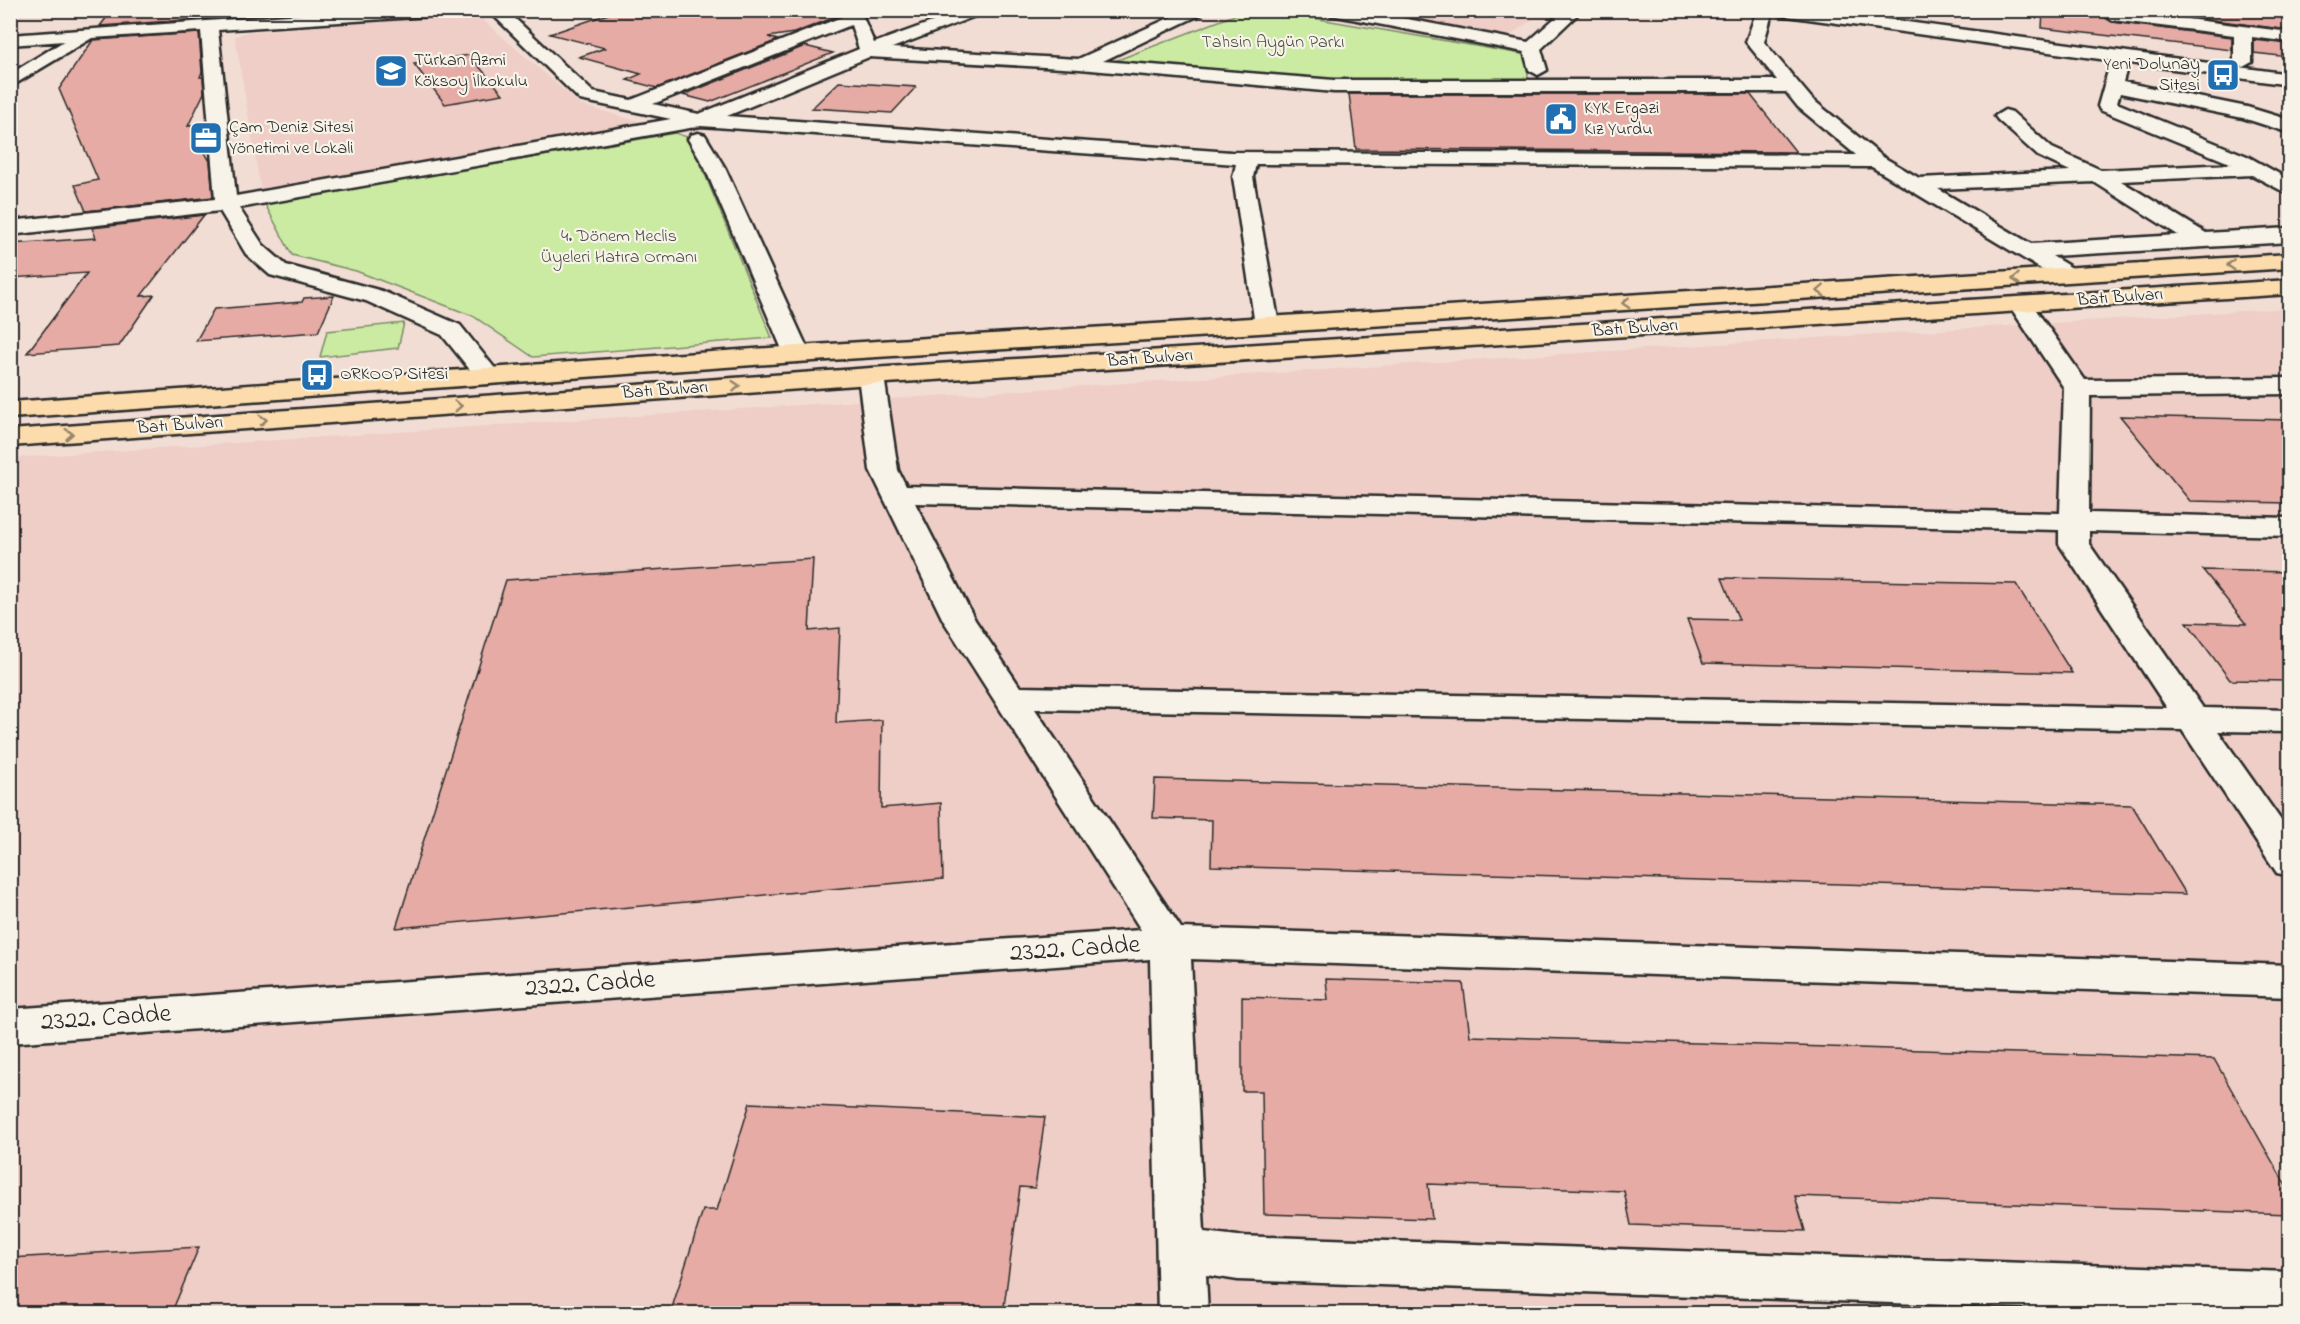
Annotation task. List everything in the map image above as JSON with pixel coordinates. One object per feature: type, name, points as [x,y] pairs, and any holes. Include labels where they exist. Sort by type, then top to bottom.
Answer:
[{"type":"main road","name":"Batı Bulvarı","points":[[10,410],[797,354],[2289,261]]},
{"type":"main road","name":"Batı Bulvarı","points":[[10,438],[871,376],[2289,287]]},
{"type":"street","points":[[10,39],[447,10]]},
{"type":"street","points":[[496,10],[587,96],[632,106],[700,129],[868,52],[983,10]]},
{"type":"street","points":[[929,10],[954,19]]},
{"type":"street","points":[[1080,64],[1202,10]]},
{"type":"street","points":[[1331,10],[1532,48]]},
{"type":"street","points":[[1532,48],[1574,10]]},
{"type":"street","points":[[1765,10],[1755,42],[1805,103],[1876,161],[2069,276]]},
{"type":"street","points":[[1779,10],[2289,80]]},
{"type":"street","points":[[1852,10],[2289,69]]},
{"type":"street","points":[[2223,10],[2225,29]]},
{"type":"street","points":[[632,106],[854,14],[868,52]]},
{"type":"street","points":[[2112,15],[2289,37]]},
{"type":"street","points":[[209,26],[226,204],[254,249],[279,270],[374,296],[452,330],[488,376]]},
{"type":"street","points":[[2243,31],[2243,62]]},
{"type":"street","points":[[10,82],[88,33]]},
{"type":"street","points":[[1532,48],[1542,84]]},
{"type":"street","points":[[868,52],[1080,64],[1334,86],[1542,84],[1791,86]]},
{"type":"street","points":[[2121,57],[2107,106],[2240,160],[2289,189]]},
{"type":"street","points":[[2113,86],[2247,113],[2289,127]]},
{"type":"street","points":[[2005,116],[2045,152],[2098,176],[2201,240]]},
{"type":"street","points":[[700,129],[797,354]]},
{"type":"street","points":[[10,228],[226,204],[700,129],[1247,158],[1876,161]]},
{"type":"street","points":[[1247,158],[1243,177],[1267,325]]},
{"type":"street","points":[[1916,184],[2255,169]]},
{"type":"street","points":[[2028,251],[2289,235]]},
{"type":"street","points":[[2021,305],[2077,388],[2074,544],[2289,863]]},
{"type":"street","points":[[871,376],[884,470],[959,620],[1170,943],[1183,1314]]},
{"type":"street","points":[[2077,388],[2289,386]]},
{"type":"street","points":[[896,494],[2289,527]]},
{"type":"street","points":[[1010,698],[2289,721]]},
{"type":"street","name":"2322. Cadde","points":[[10,1026],[1170,943],[2289,981]]},
{"type":"street","points":[[1181,1250],[1238,1258],[2289,1294]]},
{"type":"shaded area","points":[[1360,11],[1545,11],[1508,37]]},
{"type":"shaded area","name":"Türkan Azmi Köksoy İlkokulu","points":[[476,14],[581,105],[648,124],[261,191],[235,36],[248,32]]},
{"type":"shaded area","points":[[2289,308],[2289,1313],[11,1314],[11,458],[1485,359]]},
{"type":"green space","name":"Tahsin Aygün Parkı","points":[[1245,11],[1273,11],[1527,55],[1528,79],[1341,83],[1115,61]]},
{"type":"green space","name":"4. Dönem Meclis Üyeleri Hatıra Ormanı","points":[[675,133],[690,138],[772,338],[533,357],[473,316],[356,271],[292,255],[265,204]]},
{"type":"green space","points":[[404,323],[398,348],[320,357],[327,331]]},
{"type":"building","points":[[147,10],[232,10],[228,17],[100,26],[107,17]]},
{"type":"building","points":[[620,10],[837,10],[838,16],[794,33],[768,37],[778,40],[657,88],[627,80],[641,74],[579,57],[605,48],[550,34]]},
{"type":"building","points":[[2043,10],[2104,10],[2102,16],[2112,22],[2232,37],[2232,50],[2042,28]]},
{"type":"building","points":[[2138,10],[2289,10],[2289,30]]},
{"type":"building","points":[[199,33],[202,72],[200,77],[203,77],[204,93],[188,126],[206,124],[209,152],[205,153],[210,161],[213,197],[86,211],[75,185],[98,180],[59,89],[93,40]]},
{"type":"building","points":[[2254,40],[2289,44],[2289,57],[2254,53]]},
{"type":"building","points":[[805,46],[833,53],[710,102],[683,95]]},
{"type":"building","points":[[469,55],[503,94],[445,104],[414,64]]},
{"type":"building","points":[[839,82],[916,87],[892,113],[812,108]]},
{"type":"building","name":"KYK Ergazi Kız Yurdu","points":[[1349,94],[1750,94],[1796,152],[1356,149]]},
{"type":"building","points":[[204,215],[141,296],[154,295],[119,346],[27,353],[87,273],[10,278],[10,244],[96,238],[92,228]]},
{"type":"building","points":[[334,296],[318,332],[196,341],[214,309],[302,302],[304,298]]},
{"type":"building","points":[[2120,416],[2289,420],[2289,503],[2190,501]]},
{"type":"building","points":[[813,559],[809,631],[840,628],[836,723],[882,720],[881,808],[941,803],[943,879],[396,928],[506,580]]},
{"type":"building","points":[[2203,570],[2289,572],[2289,681],[2230,680],[2187,622],[2246,624]]},
{"type":"building","points":[[1722,578],[2016,584],[2072,673],[1703,663],[1687,619],[1739,620]]},
{"type":"building","points":[[1155,779],[2132,805],[2186,894],[1211,866],[1212,820],[1153,818]]},
{"type":"building","points":[[1326,979],[1463,983],[1470,1036],[2214,1059],[2289,1191],[2289,1214],[1795,1196],[1805,1231],[1631,1225],[1624,1191],[1428,1184],[1432,1219],[1264,1214],[1262,1091],[1242,1091],[1242,997],[1328,1000]]},
{"type":"building","points":[[750,1103],[1045,1117],[1035,1188],[1020,1187],[1003,1314],[670,1314],[703,1210],[717,1210]]},
{"type":"building","points":[[199,1247],[171,1314],[10,1314],[10,1258]]},
{"type":"place","name":"Türkan Azmi Köksoy İlkokulu","points":[[391,71]]},
{"type":"place","name":"Yeni Dolunay Sitesi","points":[[2223,75]]},
{"type":"place","name":"KYK Ergazi Kız Yurdu","points":[[1561,119]]},
{"type":"place","name":"Çam Deniz Sitesi Yönetimi ve Lokali","points":[[206,138]]},
{"type":"place","name":"ORKOOP Sitesi","points":[[317,375]]}]
